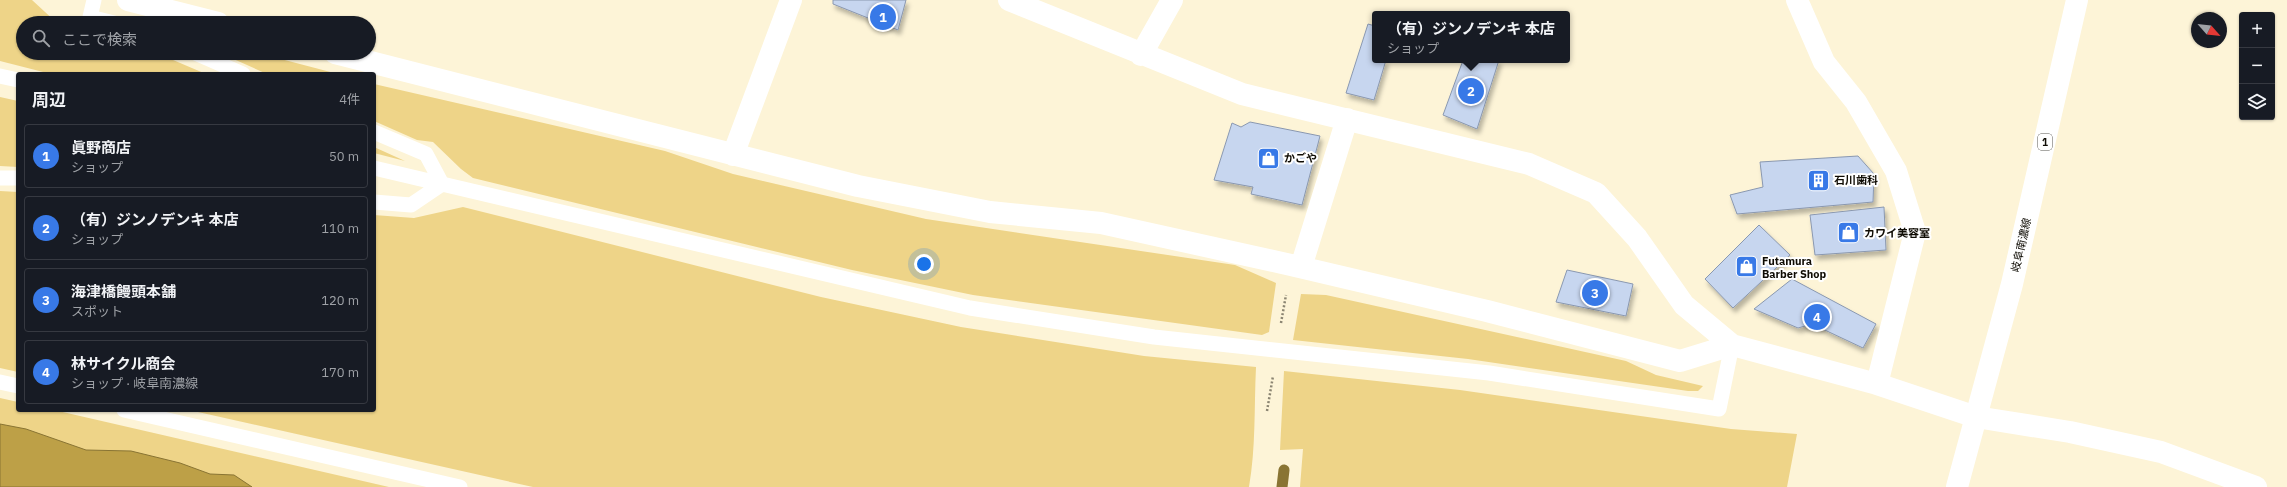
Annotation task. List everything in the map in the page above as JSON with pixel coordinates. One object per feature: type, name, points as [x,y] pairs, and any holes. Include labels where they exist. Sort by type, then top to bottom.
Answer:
[{"type":"street","points":[[128,0],[191,16]]},
{"type":"street","points":[[733,155],[791,0]]},
{"type":"street","points":[[1009,0],[1142,55],[1242,94],[1529,164],[1596,193],[1637,238],[1684,305],[1732,345],[1877,384],[1976,417],[2070,432],[2161,452],[2256,487]]},
{"type":"street","points":[[1142,55],[1172,0]]},
{"type":"street","points":[[1797,0],[1824,62],[1856,102],[1896,171],[1915,232],[1877,384]]},
{"type":"street","name":"岐阜南濃線","points":[[1956,487],[2012,284],[2077,0]]},
{"type":"street","points":[[362,60],[858,186],[982,211],[1102,223],[1301,267],[1487,311],[1680,361],[1732,345]]},
{"type":"street","points":[[1301,267],[1347,119]]},
{"type":"lane","points":[[90,16],[94,0]]},
{"type":"lane","points":[[211,60],[238,72]]},
{"type":"lane","points":[[0,76],[16,80]]},
{"type":"lane","points":[[376,133],[426,154],[442,184]]},
{"type":"lane","points":[[376,168],[970,308],[1154,337],[1489,373],[1719,409],[1732,345]]},
{"type":"lane","points":[[0,178],[16,178]]},
{"type":"lane","points":[[376,202],[411,205],[442,184]]},
{"type":"lane","points":[[0,382],[16,386]]},
{"type":"lane","points":[[133,412],[460,487]]},
{"type":"shaded area","points":[[0,0],[32,0],[49,16],[16,16],[16,60],[173,60],[201,72],[43,72],[0,61]]},
{"type":"shaded area","points":[[236,60],[285,60],[330,72],[263,72]]},
{"type":"shaded area","points":[[376,84],[665,151],[733,174],[926,219],[1235,265],[1276,283],[1269,332],[1262,335],[973,295],[852,270],[473,178],[461,169],[433,142],[417,140],[376,122]]},
{"type":"shaded area","points":[[0,97],[16,101],[16,167],[0,166]]},
{"type":"shaded area","points":[[376,148],[405,161],[376,154]]},
{"type":"shaded area","points":[[0,191],[16,192],[16,372],[0,368]]},
{"type":"shaded area","points":[[463,207],[821,297],[961,327],[1144,356],[1256,367],[1254,442],[1249,487],[533,487],[198,412],[376,412],[376,215],[414,218]]},
{"type":"shaded area","points":[[1301,294],[1326,295],[1626,361],[1656,375],[1703,386],[1698,391],[1688,391],[1468,359],[1293,340]]},
{"type":"shaded area","points":[[1284,371],[1460,390],[1731,429],[1797,434],[1787,487],[1300,487],[1303,449],[1280,450]]},
{"type":"shaded area","points":[[0,398],[16,402],[16,412],[63,412],[389,487],[151,487],[0,458]]},
{"type":"shaded area","points":[[0,424],[26,429],[86,450],[131,451],[180,463],[210,474],[234,475],[252,487],[0,487]]},
{"type":"building","points":[[833,0],[906,0],[898,30],[833,4]]},
{"type":"building","points":[[1368,24],[1372,25],[1372,63],[1385,63],[1374,100],[1346,93]]},
{"type":"building","points":[[1462,63],[1470,66],[1470,63],[1498,63],[1477,129],[1443,115]]},
{"type":"building","name":"かごや","points":[[1250,122],[1320,136],[1302,205],[1251,194],[1253,187],[1214,180],[1232,123],[1241,127]]},
{"type":"building","name":"石川歯科","points":[[1858,156],[1874,174],[1873,202],[1737,214],[1730,195],[1763,187],[1760,162]]},
{"type":"building","name":"カワイ美容室","points":[[1884,207],[1886,250],[1815,255],[1810,215]]},
{"type":"building","name":"Futamura Barber Shop","points":[[1759,225],[1790,255],[1733,308],[1705,279]]},
{"type":"building","points":[[1567,270],[1633,284],[1626,316],[1556,302]]},
{"type":"building","points":[[1792,279],[1876,324],[1863,348],[1812,324],[1798,328],[1754,309]]},
{"type":"waterway","points":[[1282,487],[1284,470]]},
{"type":"place","name":"眞野商店","points":[[883,17]]},
{"type":"place","name":"（有）ジンノデンキ 本店","points":[[1471,91]]},
{"type":"place","name":"かごや","points":[[1268,158]]},
{"type":"place","name":"石川歯科","points":[[1818,180]]},
{"type":"place","name":"カワイ美容室","points":[[1849,233]]},
{"type":"place","name":"Futamura Barber Shop","points":[[1747,267]]},
{"type":"place","name":"海津橋饅頭本舗","points":[[1595,293]]},
{"type":"place","name":"林サイクル商会","points":[[1817,317]]}]
